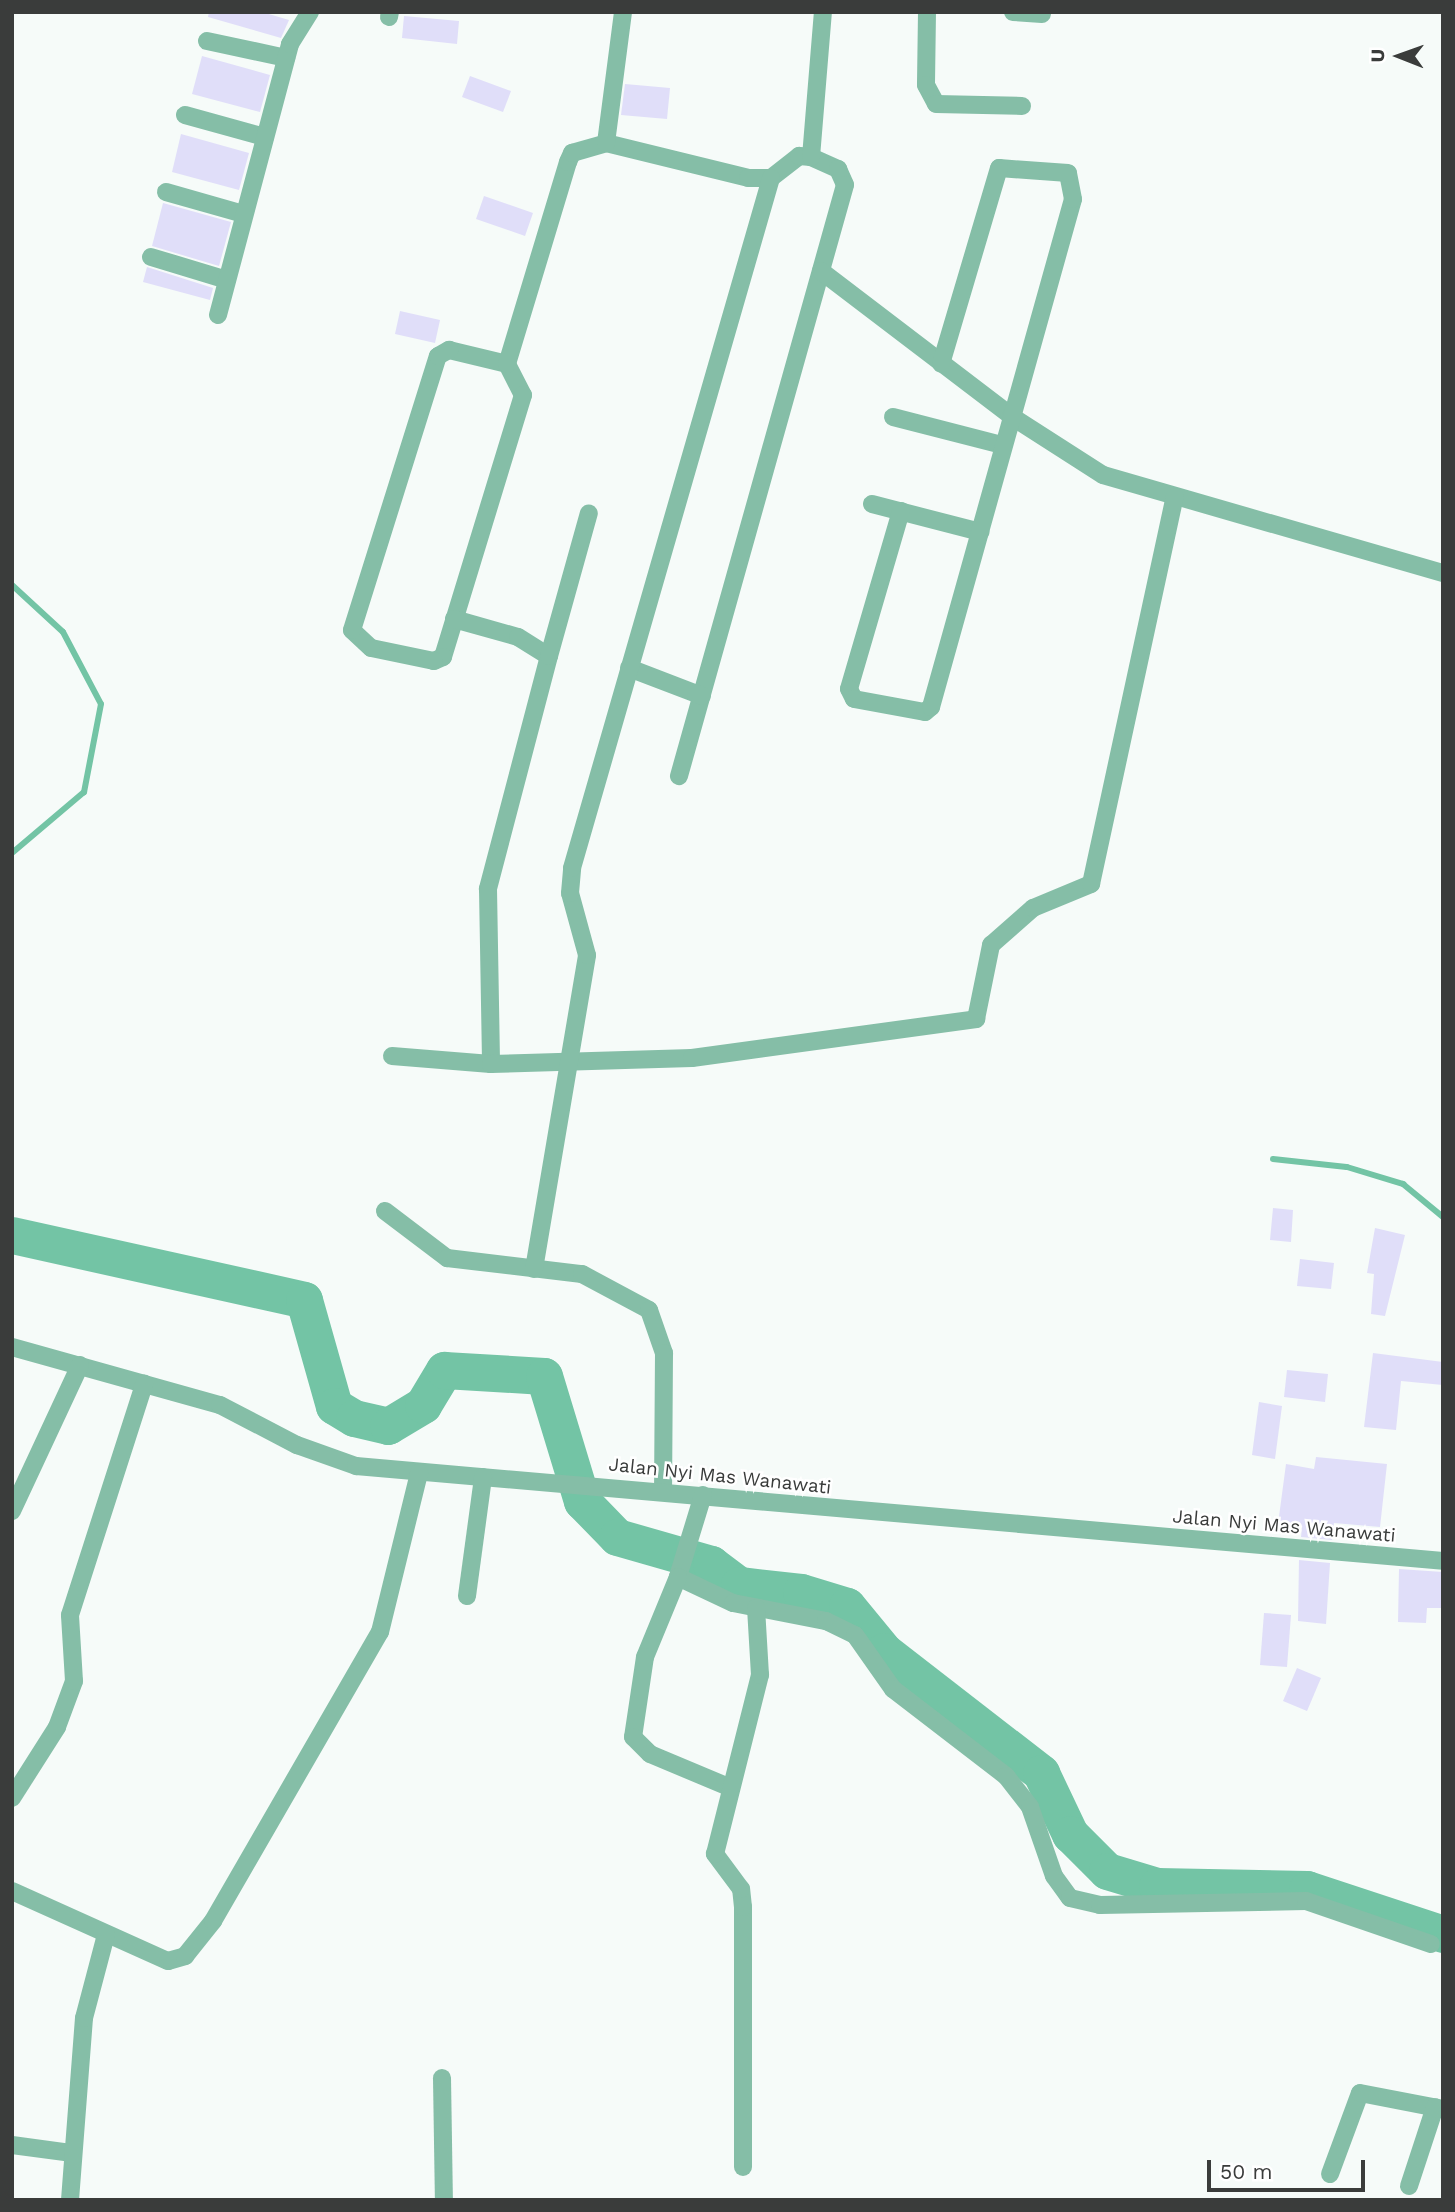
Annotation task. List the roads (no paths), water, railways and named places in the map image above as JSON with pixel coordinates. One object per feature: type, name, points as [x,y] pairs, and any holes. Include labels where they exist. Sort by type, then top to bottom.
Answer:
[{"type":"street","points":[[218,315],[286,58],[296,26],[310,12]]},
{"type":"street","points":[[606,143],[623,12]]},
{"type":"street","points":[[811,156],[823,12]]},
{"type":"street","points":[[927,12],[926,85],[936,104],[1022,107]]},
{"type":"street","points":[[1013,12],[1042,14]]},
{"type":"street","points":[[207,41],[286,58]]},
{"type":"street","points":[[185,116],[265,137]]},
{"type":"street","points":[[507,364],[572,153],[606,143],[748,178],[771,178]]},
{"type":"street","points":[[534,1269],[572,1058],[587,955],[570,893],[572,868],[771,178],[799,156],[811,156],[838,170],[845,185],[679,776]]},
{"type":"street","points":[[901,511],[849,689],[854,699],[930,709],[1073,199],[1068,173],[999,168],[941,364]]},
{"type":"street","points":[[166,192],[244,214]]},
{"type":"street","points":[[151,257],[227,280]]},
{"type":"street","points":[[821,271],[1011,416],[1103,475],[1443,573]]},
{"type":"street","points":[[449,350],[507,364],[521,383],[520,413],[443,657],[434,661],[371,648],[352,630],[438,356],[449,350]]},
{"type":"street","points":[[893,416],[1002,446]]},
{"type":"street","points":[[392,1056],[491,1064],[572,1058],[728,1055],[976,1019],[992,945],[1033,908],[1091,884],[1175,497]]},
{"type":"street","points":[[872,504],[980,533]]},
{"type":"street","points":[[491,1064],[488,889],[589,513]]},
{"type":"street","points":[[454,619],[518,637],[549,656]]},
{"type":"street","points":[[629,668],[702,696]]},
{"type":"street","points":[[385,1211],[447,1258],[582,1274],[624,1293],[658,1322],[666,1391],[663,1490]]},
{"type":"street","name":"Jalan Nyi Mas Wanawati","points":[[12,1347],[220,1405],[334,1460],[419,1473],[598,1484],[1443,1562]]},
{"type":"street","points":[[12,1511],[80,1365]]},
{"type":"street","points":[[12,1798],[57,1727],[74,1681],[70,1615],[144,1384]]},
{"type":"street","points":[[12,1891],[106,1935],[177,1962],[213,1922],[380,1632],[419,1473]]},
{"type":"street","points":[[467,1596],[483,1477]]},
{"type":"street","points":[[703,1495],[679,1573],[645,1657],[633,1737],[650,1754],[729,1787]]},
{"type":"street","points":[[679,1573],[756,1608],[826,1621],[855,1635],[893,1689],[1006,1776],[1030,1807],[1054,1876],[1070,1898],[1100,1905],[1306,1901],[1431,1944]]},
{"type":"street","points":[[743,2167],[743,1907],[741,1889],[715,1854],[729,1787],[760,1675],[756,1608]]},
{"type":"street","points":[[70,2200],[85,2018],[106,1935]]},
{"type":"street","points":[[442,2078],[444,2200]]},
{"type":"street","points":[[1330,2174],[1360,2093],[1439,2108],[1409,2186]]},
{"type":"street","points":[[12,2145],[72,2153]]},
{"type":"waterway","points":[[12,585],[63,632],[101,704],[84,792],[12,853]]},
{"type":"waterway","points":[[1273,1159],[1347,1167],[1403,1184],[1443,1217]]},
{"type":"waterway","points":[[12,1235],[304,1300],[334,1406],[354,1418],[388,1426],[423,1405],[444,1370],[544,1376],[582,1501],[617,1537],[711,1564],[739,1585],[801,1592],[847,1606],[884,1651],[1041,1773],[1070,1834],[1107,1871],[1157,1886],[1307,1889],[1443,1934]]}]
